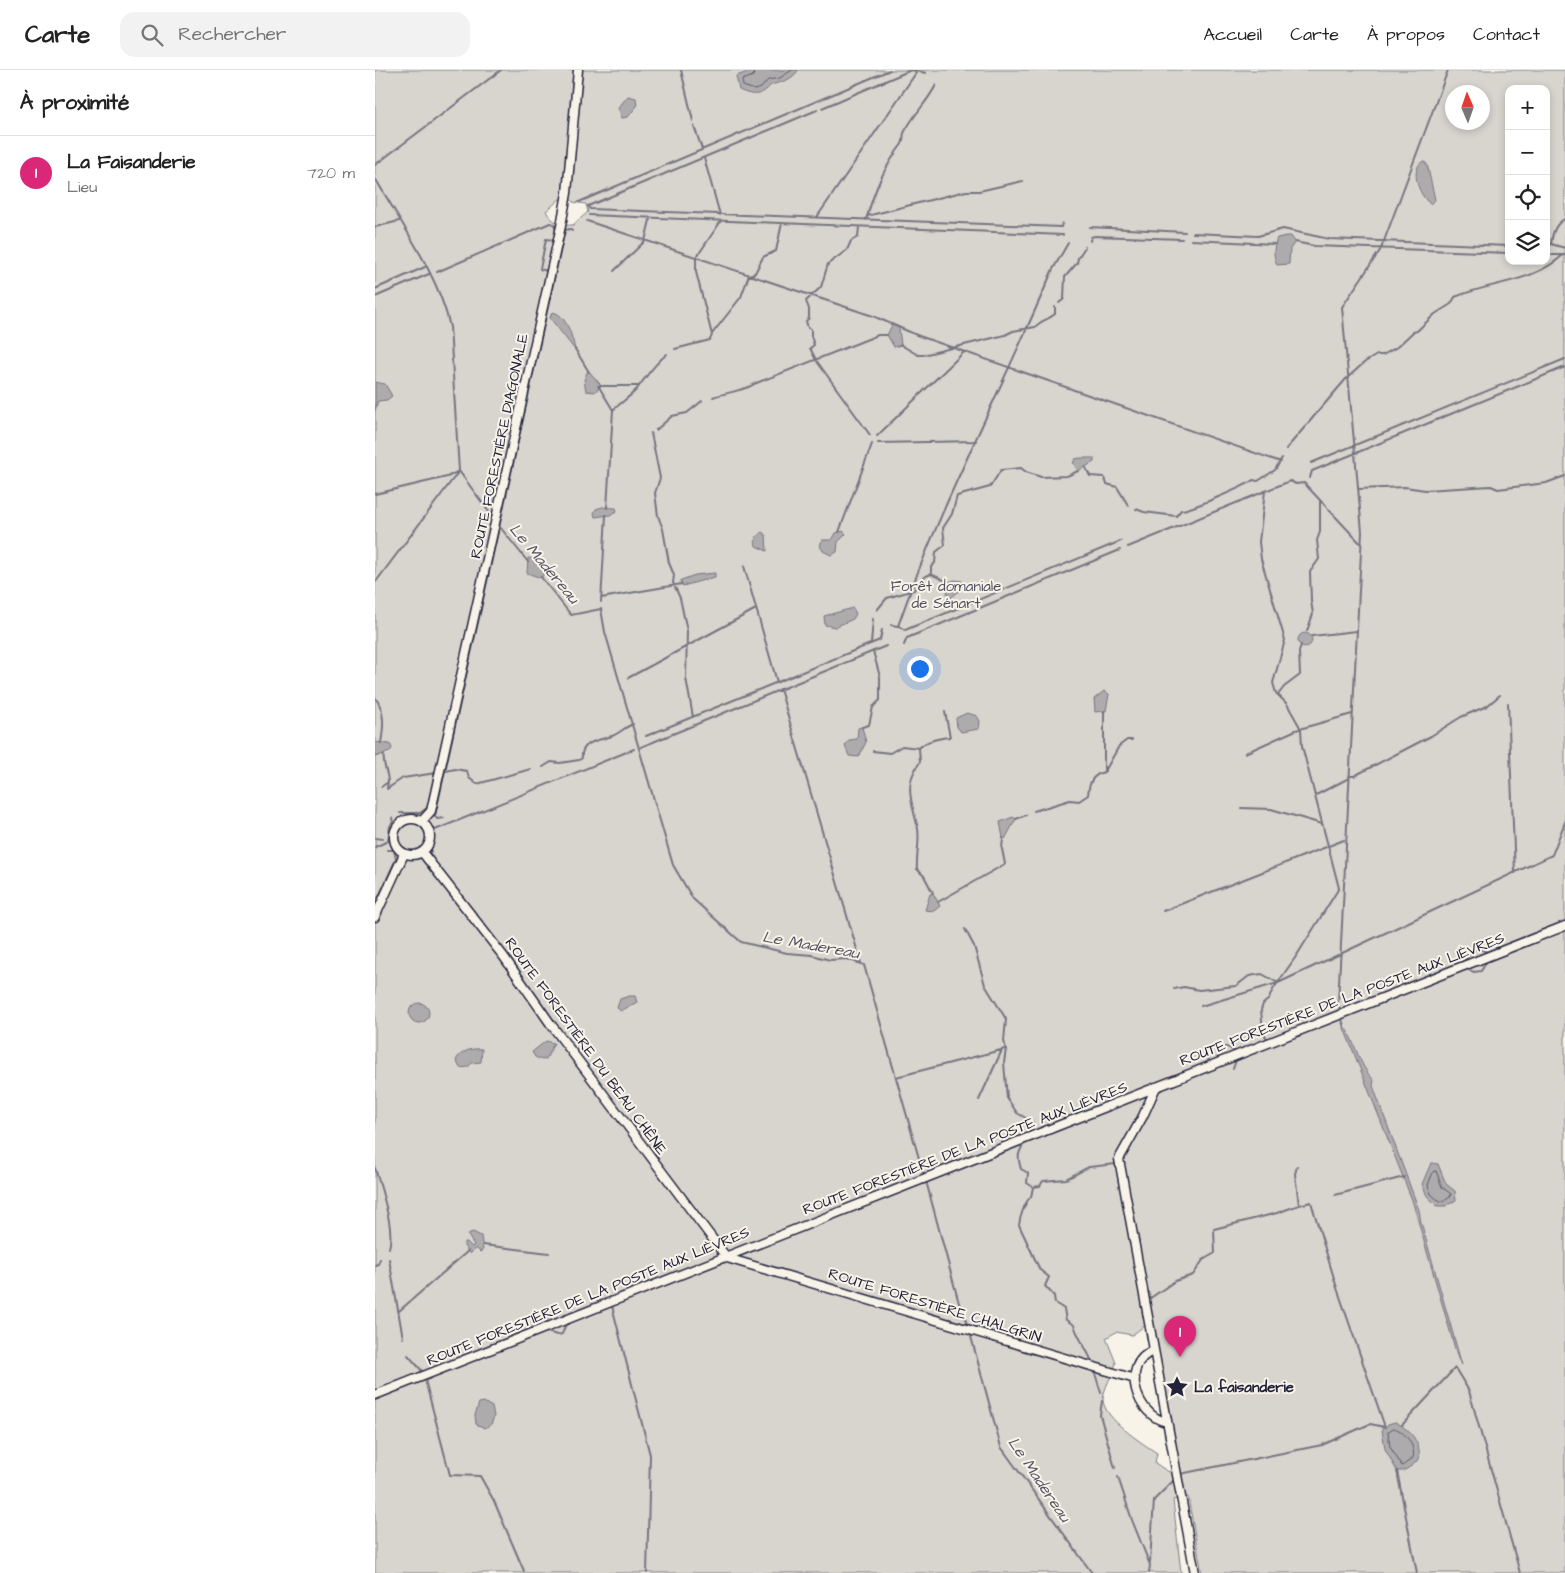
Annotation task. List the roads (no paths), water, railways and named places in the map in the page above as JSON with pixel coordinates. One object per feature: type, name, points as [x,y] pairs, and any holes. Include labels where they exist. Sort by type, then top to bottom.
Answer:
[{"type":"street","name":"ROUTE FORESTIÈRE DIAGONALE","points":[[422,821],[431,811],[561,226],[567,193],[578,70]]},
{"type":"street","points":[[409,818],[422,821],[429,829],[429,840],[422,852],[411,855],[404,854],[397,849],[393,841],[397,826],[409,818]]},
{"type":"street","name":"ROUTE FORESTIÈRE DU BEAU CHÊNE","points":[[422,852],[504,957],[550,1023],[727,1258]]},
{"type":"street","points":[[375,917],[404,854]]},
{"type":"street","name":"ROUTE FORESTIÈRE DE LA POSTE AUX LIÈVRES","points":[[375,1395],[727,1258],[1565,926]]},
{"type":"street","points":[[1156,1088],[1119,1159],[1195,1573]]},
{"type":"street","name":"ROUTE FORESTIÈRE CHALGRIN","points":[[727,1258],[1135,1379]]},
{"type":"street","points":[[1153,1351],[1142,1359],[1135,1379],[1136,1392],[1143,1407],[1153,1417],[1167,1422]]},
{"type":"water","points":[[754,70],[798,70],[790,78],[771,85],[764,92],[752,94],[739,90],[736,76]]},
{"type":"water","points":[[628,96],[636,98],[637,106],[628,117],[622,118],[618,108]]},
{"type":"water","points":[[1423,161],[1427,164],[1435,200],[1430,204],[1419,189],[1416,176],[1419,165]]},
{"type":"water","points":[[1291,236],[1295,242],[1290,249],[1289,264],[1277,265],[1274,252],[1277,238]]},
{"type":"water","points":[[552,312],[557,313],[565,321],[571,333],[575,350],[550,318]]},
{"type":"water","points":[[892,325],[899,328],[901,345],[894,347],[887,335]]},
{"type":"water","points":[[588,370],[600,384],[595,392],[586,391],[584,380]]},
{"type":"water","points":[[375,382],[385,384],[392,396],[387,400],[378,401],[375,411]]},
{"type":"water","points":[[1094,458],[1094,462],[1078,471],[1073,463],[1075,459]]},
{"type":"water","points":[[602,507],[616,508],[617,511],[610,515],[595,517],[596,509]]},
{"type":"water","points":[[843,531],[846,534],[838,542],[837,552],[831,555],[823,551],[820,546],[822,540],[832,540],[836,533]]},
{"type":"water","points":[[762,532],[766,535],[767,551],[756,546],[756,538]]},
{"type":"water","points":[[528,558],[538,559],[544,564],[543,576],[541,578],[527,573]]},
{"type":"water","points":[[715,573],[715,577],[683,586],[680,583],[681,580],[695,575]]},
{"type":"water","points":[[962,581],[962,588],[951,598],[947,594],[948,582]]},
{"type":"water","points":[[853,608],[856,614],[853,619],[835,627],[825,625],[824,616]]},
{"type":"water","points":[[1302,633],[1308,633],[1312,640],[1308,647],[1302,647],[1298,643],[1298,637]]},
{"type":"water","points":[[1104,691],[1109,694],[1106,711],[1095,712],[1094,699]]},
{"type":"water","points":[[967,713],[977,716],[980,721],[979,729],[961,732],[957,727],[956,718]]},
{"type":"water","points":[[862,727],[866,742],[859,757],[849,756],[845,746],[849,740],[857,739],[858,728]]},
{"type":"water","points":[[375,742],[390,744],[392,748],[390,752],[375,757]]},
{"type":"water","points":[[1013,817],[1016,819],[1005,839],[1003,838],[1000,822]]},
{"type":"water","points":[[933,893],[940,906],[934,911],[925,910],[930,894]]},
{"type":"water","points":[[635,996],[637,1002],[621,1011],[617,1008],[620,999]]},
{"type":"water","points":[[419,1003],[426,1006],[429,1013],[426,1020],[419,1023],[412,1020],[409,1013],[412,1006]]},
{"type":"water","points":[[1342,1023],[1351,1037],[1364,1067],[1374,1080],[1373,1086],[1419,1210],[1462,1365],[1458,1359],[1412,1200]]},
{"type":"water","points":[[546,1041],[554,1043],[546,1059],[542,1060],[535,1057],[532,1052]]},
{"type":"water","points":[[474,1049],[482,1049],[481,1062],[472,1063],[468,1067],[460,1068],[456,1060],[461,1054]]},
{"type":"water","points":[[1431,1163],[1438,1164],[1446,1184],[1455,1191],[1456,1200],[1446,1206],[1437,1206],[1427,1196],[1422,1184]]},
{"type":"water","points":[[473,1232],[481,1236],[483,1250],[480,1252],[476,1248],[470,1254],[464,1246],[464,1242],[467,1242],[472,1247],[474,1245],[467,1234]]},
{"type":"water","points":[[484,1402],[492,1407],[494,1416],[491,1425],[485,1428],[476,1424],[475,1415],[479,1403]]},
{"type":"water","points":[[1395,1422],[1409,1432],[1419,1448],[1417,1461],[1403,1471],[1397,1471],[1385,1449],[1382,1430],[1388,1424]]},
{"type":"waterway","points":[[375,165],[501,70]]},
{"type":"waterway","points":[[681,70],[693,121]]},
{"type":"waterway","points":[[579,202],[890,70]]},
{"type":"waterway","points":[[822,108],[911,70],[926,73]]},
{"type":"waterway","points":[[1340,1011],[1338,1003],[1362,532],[1342,307],[1381,249],[1448,70]]},
{"type":"waterway","points":[[817,217],[916,73]]},
{"type":"waterway","points":[[866,220],[880,180],[903,143],[904,133],[936,85]]},
{"type":"waterway","points":[[817,110],[588,206],[590,209],[1061,227],[1062,223]]},
{"type":"waterway","points":[[694,126],[702,149]]},
{"type":"waterway","points":[[704,158],[720,215]]},
{"type":"waterway","name":"Le Madereau","points":[[375,178],[418,250],[445,308],[450,327],[459,471],[492,516]]},
{"type":"waterway","points":[[867,216],[966,191],[979,191],[1023,181]]},
{"type":"waterway","points":[[589,215],[1063,235]]},
{"type":"waterway","points":[[1551,244],[1556,226],[1565,219]]},
{"type":"waterway","points":[[614,271],[645,241],[650,220]]},
{"type":"waterway","points":[[375,227],[399,221]]},
{"type":"waterway","points":[[587,221],[873,316],[919,336],[1281,462]]},
{"type":"waterway","points":[[675,349],[710,340],[712,335],[696,272],[696,258],[721,221]]},
{"type":"waterway","points":[[437,272],[550,223],[554,224],[556,231]]},
{"type":"waterway","points":[[712,334],[741,297],[749,275],[755,273],[763,257],[776,251],[782,223]]},
{"type":"waterway","points":[[859,227],[858,237],[851,241],[847,250],[828,264],[821,287],[806,301],[809,309],[809,318],[806,321],[808,328],[811,329],[814,345],[810,348],[816,360],[870,435]]},
{"type":"waterway","points":[[1090,227],[1185,232]]},
{"type":"waterway","name":"Le Madereau","points":[[444,818],[437,819],[435,816],[565,230],[570,229],[572,231]]},
{"type":"waterway","points":[[1193,233],[1258,236],[1283,229],[1329,239],[1505,246]]},
{"type":"waterway","points":[[1090,241],[1091,237],[1095,236],[1182,239]]},
{"type":"waterway","points":[[484,556],[547,271],[540,269],[546,239],[554,240],[555,238]]},
{"type":"waterway","points":[[1191,240],[1275,244]]},
{"type":"waterway","points":[[1295,242],[1314,246],[1505,253]]},
{"type":"waterway","points":[[891,625],[898,626],[952,491],[1052,271],[1068,243]]},
{"type":"waterway","points":[[1550,244],[1565,248]]},
{"type":"waterway","points":[[1059,303],[1064,299],[1065,277],[1077,263],[1085,247]]},
{"type":"waterway","points":[[1550,255],[1565,255]]},
{"type":"waterway","points":[[1286,449],[1346,379],[1365,362],[1397,347],[1435,314],[1451,304],[1455,297],[1525,277],[1539,271],[1563,255]]},
{"type":"waterway","points":[[375,289],[425,267]]},
{"type":"waterway","points":[[375,297],[429,274]]},
{"type":"waterway","points":[[901,345],[918,355],[923,355],[1005,335],[1013,331],[1035,327],[1055,314],[1055,307]]},
{"type":"waterway","points":[[713,397],[746,388],[878,335],[887,335]]},
{"type":"waterway","points":[[575,349],[589,372]]},
{"type":"waterway","points":[[877,436],[964,352]]},
{"type":"waterway","points":[[607,508],[613,410],[637,389],[654,366],[667,354]]},
{"type":"waterway","points":[[1311,463],[1565,359]]},
{"type":"waterway","points":[[1310,478],[1312,471],[1565,367]]},
{"type":"waterway","points":[[598,386],[638,386]]},
{"type":"waterway","points":[[599,387],[613,410]]},
{"type":"waterway","points":[[656,430],[672,416],[687,413],[702,401]]},
{"type":"waterway","points":[[651,433],[660,478],[655,493],[658,516],[663,529],[669,563],[674,575],[673,583],[680,598],[687,631],[686,678],[693,717]]},
{"type":"waterway","points":[[878,443],[976,441]]},
{"type":"waterway","points":[[839,532],[872,444]]},
{"type":"waterway","points":[[1136,509],[1144,512],[1176,516],[1181,510],[1218,497],[1253,480],[1258,481],[1275,470],[1282,458]]},
{"type":"waterway","points":[[877,610],[887,598],[914,590],[924,577],[931,574],[931,567],[935,563],[936,552],[945,545],[943,528],[952,514],[957,496],[990,487],[1001,470],[1021,468],[1026,472],[1041,477],[1067,476],[1078,471]]},
{"type":"waterway","points":[[1086,468],[1090,476],[1104,477],[1107,484],[1117,487],[1128,505]]},
{"type":"waterway","points":[[375,494],[447,477],[459,471]]},
{"type":"waterway","points":[[375,583],[459,471]]},
{"type":"waterway","points":[[1359,489],[1405,487],[1425,490],[1491,486],[1498,489],[1546,483],[1565,476]]},
{"type":"waterway","points":[[1128,547],[1290,481],[1296,484],[1304,483],[1361,544]]},
{"type":"waterway","points":[[1265,491],[1259,542],[1261,559],[1285,640],[1273,683],[1276,693],[1287,704],[1301,729],[1302,746],[1339,888],[1272,991],[1269,999],[1263,1004],[1261,1010],[1263,1031],[1267,1039]]},
{"type":"waterway","points":[[1307,631],[1313,614],[1310,572],[1319,559],[1317,540],[1320,532],[1320,500]]},
{"type":"waterway","points":[[601,602],[606,515]]},
{"type":"waterway","name":"Le Madereau","points":[[500,527],[528,562]]},
{"type":"waterway","points":[[899,626],[905,630],[1121,541]]},
{"type":"waterway","points":[[904,645],[907,638],[1120,550]]},
{"type":"waterway","points":[[744,566],[777,682]]},
{"type":"waterway","points":[[931,574],[948,582]]},
{"type":"waterway","name":"Le Madereau","points":[[541,577],[571,615],[601,609],[605,632],[673,865],[693,899],[741,942],[787,953],[812,955],[830,960],[847,959],[864,965],[924,1176]]},
{"type":"waterway","points":[[601,598],[682,584]]},
{"type":"waterway","points":[[628,678],[756,609]]},
{"type":"waterway","points":[[871,644],[873,619]]},
{"type":"waterway","points":[[646,736],[880,640],[882,630]]},
{"type":"waterway","points":[[1312,636],[1356,631]]},
{"type":"waterway","points":[[1278,695],[1284,687],[1300,675],[1299,651],[1301,645]]},
{"type":"waterway","points":[[641,747],[886,646]]},
{"type":"waterway","points":[[862,727],[869,725],[873,707],[880,700],[880,677],[873,651]]},
{"type":"waterway","points":[[780,689],[861,963]]},
{"type":"waterway","points":[[1349,776],[1354,776],[1431,736],[1461,717],[1487,706],[1500,695]]},
{"type":"waterway","points":[[375,697],[381,708],[383,719],[381,743]]},
{"type":"waterway","points":[[1508,703],[1515,873]]},
{"type":"waterway","points":[[1034,811],[1070,800],[1079,801],[1088,795],[1092,780],[1104,772],[1104,711]]},
{"type":"waterway","points":[[919,748],[929,741],[950,737],[945,712]]},
{"type":"waterway","points":[[1245,753],[1296,730],[1352,714]]},
{"type":"waterway","points":[[543,767],[551,762],[560,763],[579,760],[582,758],[584,748],[592,742],[615,735],[633,724]]},
{"type":"waterway","points":[[1105,771],[1119,746],[1127,740],[1132,740]]},
{"type":"waterway","points":[[873,751],[890,753],[902,746],[919,748],[920,762],[911,779],[910,787],[918,829],[917,869],[924,876],[933,893]]},
{"type":"waterway","points":[[432,857],[430,854],[435,830],[634,749]]},
{"type":"waterway","points":[[381,787],[388,782],[384,754]]},
{"type":"waterway","points":[[446,771],[455,769],[467,771],[469,778],[477,784],[531,769]]},
{"type":"waterway","points":[[388,782],[387,789],[403,778],[436,773]]},
{"type":"waterway","points":[[1316,795],[1349,778]]},
{"type":"waterway","points":[[400,813],[420,813],[428,807]]},
{"type":"waterway","points":[[1241,808],[1271,809],[1322,824]]},
{"type":"waterway","points":[[1016,819],[1026,815]]},
{"type":"waterway","points":[[375,847],[388,841],[390,826],[393,822],[392,818]]},
{"type":"waterway","points":[[1201,1006],[1278,983],[1552,855],[1565,822]]},
{"type":"waterway","points":[[375,838],[383,839]]},
{"type":"waterway","points":[[938,902],[1005,864],[1002,849],[1003,838]]},
{"type":"waterway","points":[[1163,911],[1344,840]]},
{"type":"waterway","points":[[375,905],[396,859],[394,850],[387,850]]},
{"type":"waterway","points":[[1217,1047],[1227,1047],[1236,1052],[1464,961],[1473,950],[1480,949],[1487,952],[1565,921]]},
{"type":"waterway","points":[[965,929],[974,946],[985,985],[1006,1019],[1004,1063],[1007,1098],[1017,1113],[1033,1122],[1028,1134]]},
{"type":"waterway","points":[[1466,969],[1474,972],[1481,971],[1487,961],[1565,930]]},
{"type":"waterway","points":[[1174,989],[1184,987],[1199,990],[1236,986],[1249,976],[1262,974],[1278,983]]},
{"type":"waterway","points":[[1341,1016],[1344,1026]]},
{"type":"waterway","points":[[1233,1069],[1236,1060],[1283,1041]]},
{"type":"waterway","points":[[896,1077],[1005,1049]]},
{"type":"waterway","points":[[979,1100],[1002,1050]]},
{"type":"waterway","points":[[1173,1077],[1208,1062],[1210,1053]]},
{"type":"waterway","points":[[1025,1142],[1020,1152],[1019,1161],[1021,1169],[1028,1173],[1027,1183],[1033,1187],[1031,1197],[1025,1206],[1019,1225],[1040,1270],[1049,1277],[1045,1286],[1054,1296],[1055,1303],[1064,1309],[1066,1320],[1074,1325],[1092,1362]]},
{"type":"waterway","points":[[924,1174],[961,1160]]},
{"type":"waterway","points":[[1033,1187],[1040,1186],[1043,1181],[1066,1179],[1089,1167],[1116,1164]]},
{"type":"waterway","points":[[1297,1166],[1295,1174],[1299,1205],[1311,1202],[1337,1288],[1385,1427]]},
{"type":"waterway","points":[[375,1168],[389,1220],[389,1248]]},
{"type":"waterway","points":[[1335,1195],[1404,1177]]},
{"type":"waterway","name":"Le Madereau","points":[[926,1181],[960,1307],[968,1326]]},
{"type":"waterway","points":[[1149,1299],[1175,1281],[1193,1275],[1203,1260],[1215,1253],[1214,1229],[1277,1213],[1299,1205]]},
{"type":"waterway","points":[[483,1245],[549,1253]]},
{"type":"waterway","points":[[399,1311],[468,1251]]},
{"type":"waterway","points":[[375,1265],[378,1264],[380,1259]]},
{"type":"waterway","points":[[389,1259],[403,1338]]},
{"type":"waterway","points":[[612,1306],[650,1455],[647,1573]]},
{"type":"waterway","points":[[375,1400],[547,1332],[557,1335],[562,1334],[566,1324],[606,1308]]},
{"type":"waterway","points":[[545,1324],[548,1316]]},
{"type":"waterway","name":"Le Madereau","points":[[970,1333],[1001,1447],[1092,1573]]},
{"type":"waterway","points":[[375,1391],[496,1343]]},
{"type":"waterway","points":[[408,1355],[423,1372]]},
{"type":"waterway","points":[[1402,1425],[1455,1368],[1469,1391],[1520,1573]]},
{"type":"waterway","points":[[1094,1370],[1101,1393]]},
{"type":"waterway","points":[[425,1380],[450,1475],[480,1476],[494,1501],[524,1571]]},
{"type":"waterway","points":[[1102,1401],[1100,1415],[1115,1468]]},
{"type":"waterway","points":[[1180,1474],[1322,1445],[1370,1424],[1385,1427]]},
{"type":"waterway","points":[[1397,1471],[1417,1573]]},
{"type":"waterway","points":[[1118,1477],[1132,1520],[1150,1565],[1149,1573]]},
{"type":"waterway","points":[[1150,1562],[1154,1500],[1174,1480]]},
{"type":"place","name":"La Faisanderie","points":[[1180,1357]]},
{"type":"place","name":"La faisanderie","points":[[1177,1387]]},
{"type":"park label","name":"Forêt domaniale de Sénart","points":[[946,594]]}]
